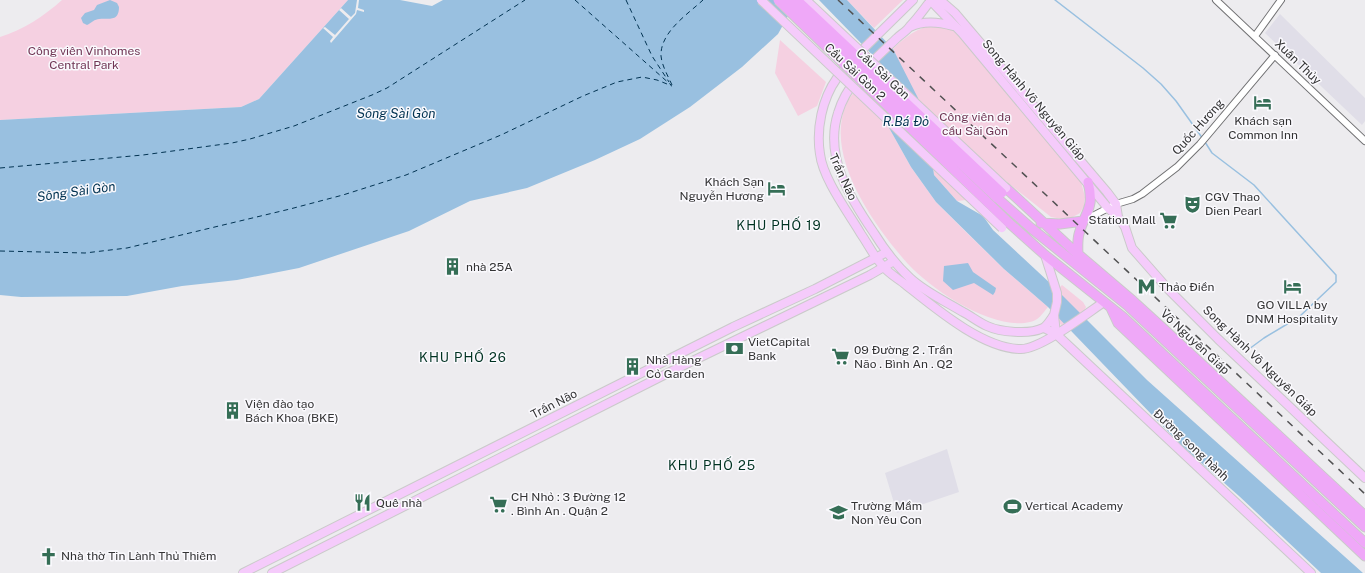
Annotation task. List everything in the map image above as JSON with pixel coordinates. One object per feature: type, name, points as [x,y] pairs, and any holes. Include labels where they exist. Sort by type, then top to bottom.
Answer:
[{"type":"highway","name":"Cầu Sài Gòn 2","points":[[778,0],[1005,225]]},
{"type":"highway","name":"Cầu Sài Gòn","points":[[787,0],[1002,193]]},
{"type":"highway","name":"Cầu Sài Gòn","points":[[797,0],[1002,193]]},
{"type":"highway","points":[[1078,266],[1077,242],[1083,221],[1090,208],[1091,201],[1088,182]]},
{"type":"highway","name":"Võ Nguyên Giáp","points":[[1002,193],[1078,254],[1161,326],[1365,516]]},
{"type":"highway","name":"Võ Nguyên Giáp","points":[[1002,193],[1078,266],[1139,316],[1365,527]]},
{"type":"highway","points":[[1039,223],[1060,224],[1083,221]]},
{"type":"highway","name":"Võ Nguyên Giáp","points":[[1039,223],[1073,255],[1078,266]]},
{"type":"highway","points":[[1005,225],[1021,235],[1124,317],[1365,543]]},
{"type":"highway","points":[[1107,304],[1118,323],[1365,556]]},
{"type":"main road","name":"Cầu Sài Gòn 2","points":[[761,0],[1005,225]]},
{"type":"main road","name":"Cầu Sài Gòn","points":[[806,0],[1002,193]]},
{"type":"main road","name":"Trần Não","points":[[913,0],[854,58],[836,79],[822,112],[819,131],[820,154],[826,172],[841,202],[883,267],[945,316],[988,341],[1005,347],[1022,349],[1034,346],[1107,304]]},
{"type":"main road","name":"Song Hành Võ Nguyên Giáp","points":[[930,0],[956,27],[1088,182],[1112,206]]},
{"type":"main road","points":[[910,27],[930,0]]},
{"type":"main road","name":"Song Hành Võ Nguyên Giáp","points":[[940,0],[955,13],[1107,192],[1112,206],[1124,227],[1132,248],[1168,289],[1218,339],[1365,478]]},
{"type":"main road","points":[[948,0],[955,13]]},
{"type":"main road","points":[[910,27],[918,24],[936,22],[956,27]]},
{"type":"main road","name":"Trần Não","points":[[910,27],[848,88],[842,100],[837,115],[834,136],[835,153],[844,184],[856,207],[887,252],[920,287],[988,326],[1001,330],[1018,332],[1032,332],[1044,328]]},
{"type":"main road","name":"Trần Não","points":[[243,573],[732,327],[815,289],[859,265],[877,258],[887,252]]},
{"type":"main road","points":[[1045,255],[1056,288],[1057,302],[1054,315],[1056,334]]},
{"type":"main road","name":"Trần Não","points":[[272,573],[676,369],[894,261]]},
{"type":"main road","points":[[1044,328],[1054,315]]},
{"type":"main road","name":"Đường song hành","points":[[1044,328],[1056,334],[1311,573]]},
{"type":"main road","points":[[527,431],[533,441]]},
{"type":"main road","points":[[375,506],[381,519]]},
{"type":"street","name":"Xuân Thủy","points":[[1216,0],[1365,141]]},
{"type":"street","points":[[1255,36],[1282,0]]},
{"type":"street","name":"Quốc Hương","points":[[1083,221],[1112,206],[1133,199],[1142,194],[1177,167],[1214,128],[1275,55]]},
{"type":"shaded area","points":[[1280,14],[1365,98],[1365,121],[1362,125],[1265,33]]},
{"type":"shaded area","points":[[947,449],[959,492],[897,513],[885,473]]},
{"type":"green space","name":"Công viên Vinhomes Central Park","points":[[62,0],[348,0],[259,99],[241,107],[0,120],[0,37],[17,31],[33,22]]},
{"type":"green space","points":[[847,0],[903,0],[874,28]]},
{"type":"green space","name":"Công viên dạ cầu Sài Gòn","points":[[935,25],[957,31],[1079,174],[1085,197],[1084,206],[1080,213],[1071,218],[1063,219],[1051,217],[993,171],[966,200],[957,201],[934,175],[930,145],[904,72],[893,49],[902,40],[917,30]]},
{"type":"green space","points":[[780,40],[826,82],[817,106],[798,116],[775,73]]},
{"type":"green space","points":[[880,63],[889,72],[890,103],[888,126],[911,167],[936,202],[1004,269],[1048,307],[1035,320],[1030,322],[1015,323],[999,320],[981,314],[947,296],[908,264],[881,231],[868,211],[856,190],[847,168],[842,147],[841,125],[848,100]]},
{"type":"green space","points":[[1062,285],[1083,302],[1086,307],[1083,313],[1063,326],[1059,322],[1059,288]]},
{"type":"water","points":[[110,0],[117,3],[119,7],[119,12],[115,17],[110,19],[94,20],[87,25],[83,23],[81,18],[85,13],[94,10],[97,5]]},
{"type":"water","name":"Sông Sài Gòn","points":[[348,0],[400,0],[432,6],[443,0],[806,0],[788,16],[778,34],[742,67],[690,107],[640,139],[595,160],[527,188],[470,201],[409,231],[299,268],[237,280],[182,286],[127,296],[21,297],[0,295],[0,120],[241,107],[259,99]]},
{"type":"water","name":"R.Bá Đỏ","points":[[819,0],[847,0],[893,49],[918,98],[930,145],[934,175],[957,201],[983,216],[993,230],[1051,284],[1147,380],[1363,573],[1321,573],[1239,496],[1181,445],[1048,307],[1004,269],[936,202],[911,167],[888,126],[890,103],[889,72]]},
{"type":"water","points":[[968,263],[973,272],[996,288],[993,295],[974,283],[953,290],[943,281],[944,266]]},
{"type":"pier","points":[[357,0],[359,0],[358,8],[364,10],[364,12],[357,10],[356,14],[331,43],[330,41],[333,37],[323,28],[325,27],[335,35],[349,19],[339,10],[341,8],[351,17],[355,13]]},
{"type":"waterway","points":[[1055,0],[1143,68],[1161,84],[1176,101],[1203,139]]},
{"type":"waterway","points":[[1205,142],[1212,153],[1254,185],[1336,275],[1336,282],[1299,317],[1264,338],[1245,352]]},
{"type":"ferry route","points":[[0,168],[143,155],[232,143],[294,126],[387,88],[525,0]]},
{"type":"ferry route","points":[[575,0],[671,85]]},
{"type":"ferry route","points":[[626,0],[652,56],[669,82]]},
{"type":"ferry route","points":[[672,85],[665,71],[661,56],[662,47],[665,39],[676,24],[703,0]]},
{"type":"ferry route","points":[[0,251],[85,253],[127,248],[290,209],[343,195],[406,175],[501,135],[583,96],[617,82],[642,77],[657,80],[672,86]]},
{"type":"railway","points":[[838,0],[1365,494]]},
{"type":"place","name":"Khách sạn Common Inn","points":[[1263,102]]},
{"type":"place","name":"Khách Sạn Nguyễn Hương","points":[[777,189]]},
{"type":"place","name":"CGV Thao Dien Pearl","points":[[1192,204]]},
{"type":"place","name":"Station Mall","points":[[1169,220]]},
{"type":"place","name":"nhà 25A","points":[[453,267]]},
{"type":"place","name":"GO VILLA by DNM Hospitality","points":[[1292,286]]},
{"type":"place","name":"Thảo Điền","points":[[1146,287]]},
{"type":"place","name":"VietCapital Bank","points":[[735,349]]},
{"type":"place","name":"09 Đường 2 . Trần Não . Bình An . Q2","points":[[841,357]]},
{"type":"place","name":"Nhà Hàng Cỏ Garden","points":[[633,367]]},
{"type":"place","name":"Viện đào tạo Bách Khoa (BKE)","points":[[232,411]]},
{"type":"place","name":"Quê nhà","points":[[363,503]]},
{"type":"place","name":"CH Nhỏ : 3 Đường 12 . Bình An . Quận 2","points":[[498,504]]},
{"type":"place","name":"Vertical Academy","points":[[1012,506]]},
{"type":"place","name":"Trường Mầm Non Yêu Con","points":[[838,513]]},
{"type":"place","name":"Nhà thờ Tin Lành Thủ Thiêm","points":[[48,556]]},
{"type":"district","name":"KHU PHỐ 19","points":[[779,225]]},
{"type":"district","name":"KHU PHỐ 26","points":[[463,357]]},
{"type":"district","name":"KHU PHỐ 25","points":[[712,465]]}]
